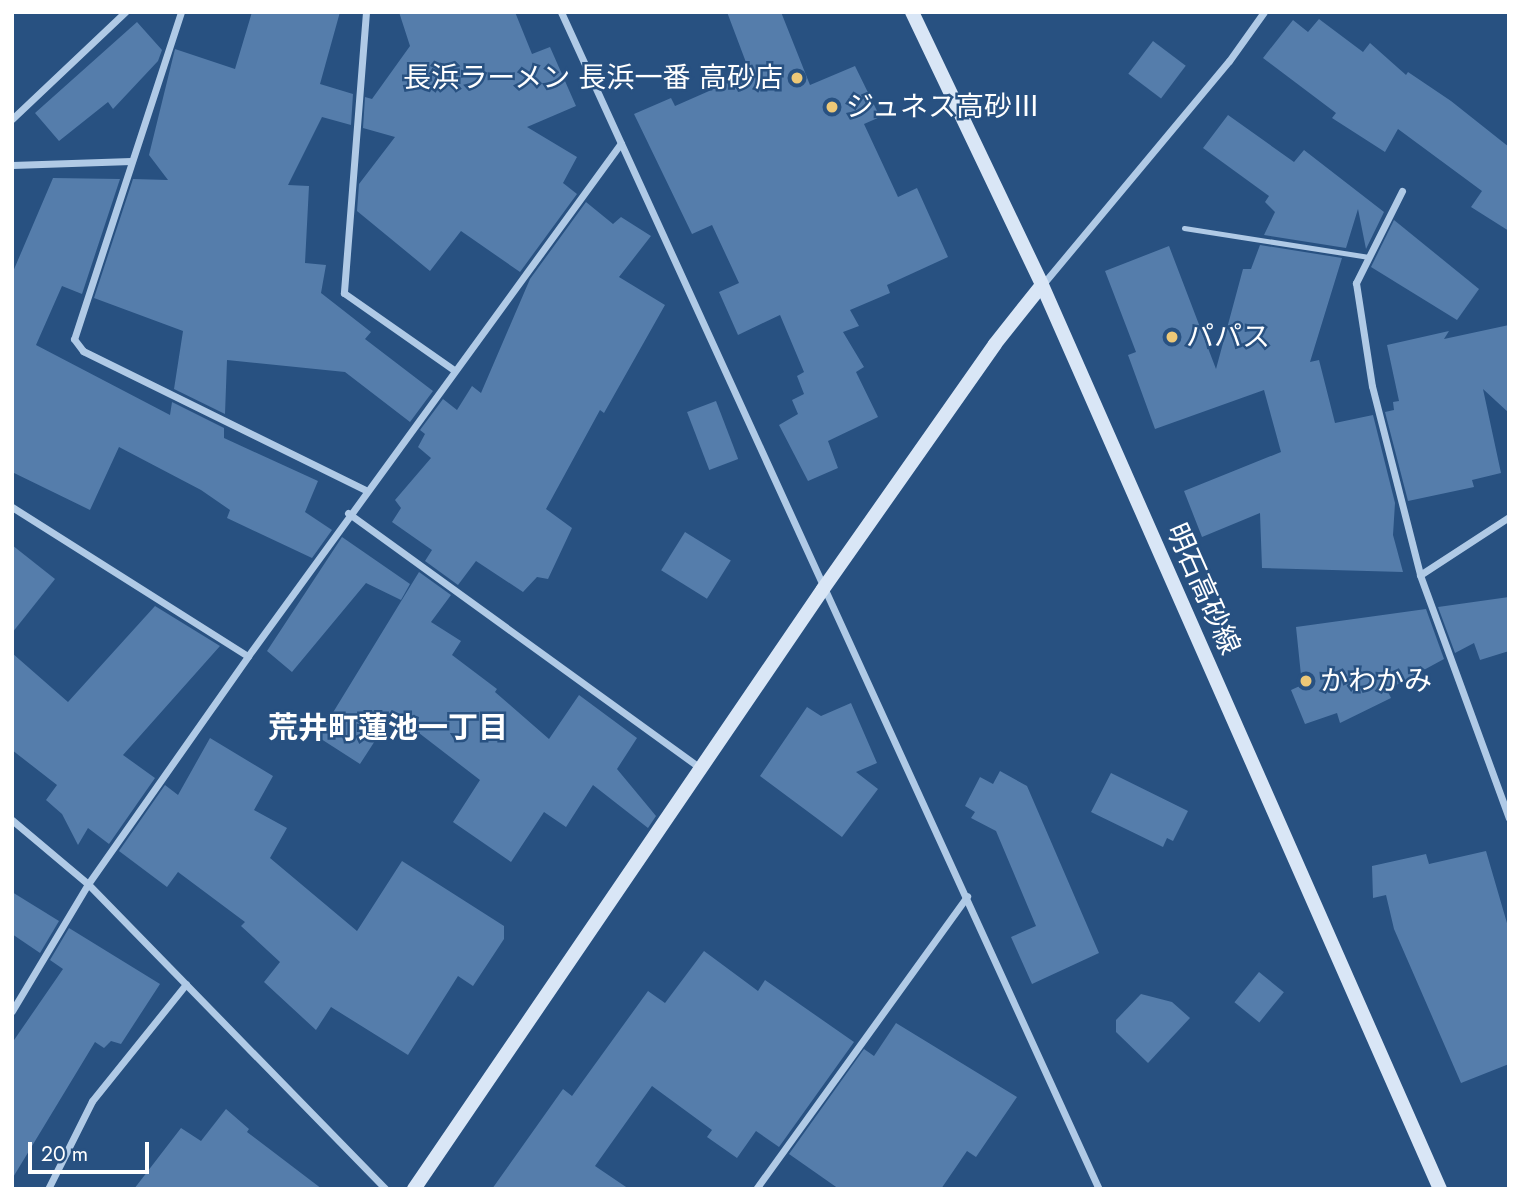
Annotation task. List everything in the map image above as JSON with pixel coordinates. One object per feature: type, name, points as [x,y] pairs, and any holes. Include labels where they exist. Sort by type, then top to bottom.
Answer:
[{"type":"main road","name":"明石高砂線","points":[[912,12],[1042,285],[1440,1189]]},
{"type":"main road","points":[[414,1189],[823,589],[995,344],[1042,285]]},
{"type":"street","points":[[12,119],[125,12]]},
{"type":"street","points":[[181,12],[74,339],[83,351],[365,489]]},
{"type":"street","points":[[366,12],[344,293],[454,370]]},
{"type":"street","points":[[561,12],[1100,1189]]},
{"type":"street","points":[[1042,285],[1229,61],[1264,12]]},
{"type":"street","points":[[12,1012],[88,884],[365,489],[621,143]]},
{"type":"street","points":[[12,165],[131,162]]},
{"type":"street","points":[[1402,191],[1356,283],[1370,373],[1420,575],[1509,818]]},
{"type":"street","points":[[12,507],[248,656]]},
{"type":"street","points":[[348,513],[702,769]]},
{"type":"street","points":[[1420,575],[1509,517]]},
{"type":"street","points":[[12,820],[88,884],[386,1189]]},
{"type":"street","points":[[756,1189],[968,896]]},
{"type":"street","points":[[48,1189],[92,1101],[186,984]]},
{"type":"lane","points":[[1184,228],[1369,257]]},
{"type":"building","points":[[252,12],[340,12],[320,84],[353,94],[351,125],[322,117],[288,185],[309,186],[305,263],[326,265],[321,293],[371,332],[365,339],[433,391],[410,422],[345,372],[227,360],[225,414],[174,389],[183,331],[94,298],[133,179],[168,180],[149,155],[175,49],[235,69]]},
{"type":"building","points":[[399,12],[515,12],[532,54],[550,47],[576,106],[527,127],[577,157],[563,183],[577,194],[520,272],[461,231],[430,271],[357,211],[359,184],[395,137],[363,128],[365,97],[372,99],[410,46]]},
{"type":"building","points":[[727,12],[781,12],[810,85],[855,66],[880,117],[864,124],[898,197],[917,188],[948,257],[887,285],[890,293],[850,310],[859,326],[843,332],[864,367],[856,372],[878,417],[828,441],[838,468],[808,481],[779,425],[798,414],[792,400],[804,394],[797,376],[804,372],[780,315],[738,335],[719,292],[739,283],[712,225],[692,234],[634,114],[671,98],[675,106],[750,73]]},
{"type":"building","points":[[1319,19],[1363,52],[1370,43],[1406,75],[1408,72],[1451,101],[1509,147],[1509,231],[1471,207],[1482,191],[1398,129],[1385,152],[1332,118],[1336,113],[1263,58],[1293,20],[1308,32]]},
{"type":"building","points":[[137,22],[162,50],[158,61],[113,109],[108,102],[59,141],[35,113]]},
{"type":"building","points":[[1153,41],[1186,66],[1161,98],[1128,74]]},
{"type":"building","points":[[1228,115],[1294,162],[1304,150],[1384,212],[1366,249],[1358,209],[1346,248],[1264,235],[1275,212],[1265,202],[1269,196],[1203,148]]},
{"type":"building","points":[[53,178],[120,179],[82,294],[62,286],[36,345],[170,415],[172,402],[224,428],[224,438],[318,481],[305,512],[332,530],[312,558],[227,518],[230,510],[201,490],[119,447],[90,510],[12,472],[12,274]]},
{"type":"building","points":[[586,202],[613,224],[621,217],[651,236],[619,277],[665,305],[604,413],[600,410],[546,509],[572,528],[548,579],[537,577],[523,592],[476,561],[458,585],[425,561],[432,550],[392,522],[401,508],[395,500],[431,458],[418,447],[425,434],[420,430],[443,399],[457,410],[472,386],[481,393],[530,279]]},
{"type":"building","points":[[1394,220],[1479,289],[1457,320],[1371,267]]},
{"type":"building","points":[[1260,245],[1342,258],[1310,362],[1319,360],[1335,423],[1373,415],[1395,503],[1393,535],[1403,572],[1262,568],[1260,513],[1202,537],[1184,491],[1281,452],[1264,390],[1155,429],[1128,355],[1136,352],[1105,271],[1169,246],[1216,369],[1243,269],[1251,269]]},
{"type":"building","points":[[1509,325],[1509,413],[1483,389],[1501,473],[1472,480],[1474,487],[1408,501],[1385,412],[1394,410],[1393,402],[1399,401],[1387,345],[1449,331],[1444,339]]},
{"type":"building","points":[[716,401],[738,459],[709,470],[687,412]]},
{"type":"building","points":[[685,532],[731,561],[707,599],[661,570]]},
{"type":"building","points":[[342,537],[410,584],[401,600],[366,583],[292,672],[267,651]]},
{"type":"building","points":[[12,545],[55,579],[12,633]]},
{"type":"building","points":[[419,572],[451,595],[431,622],[461,641],[452,655],[497,689],[495,692],[549,739],[579,695],[637,738],[617,769],[656,816],[648,828],[593,785],[566,827],[544,812],[511,862],[453,822],[480,780],[393,713],[360,764],[318,737]]},
{"type":"building","points":[[1509,597],[1509,651],[1480,660],[1474,643],[1455,653],[1438,607]]},
{"type":"building","points":[[155,606],[220,646],[123,755],[155,778],[109,844],[88,828],[78,845],[62,814],[46,800],[57,785],[12,750],[12,653],[68,702]]},
{"type":"building","points":[[1426,609],[1444,659],[1387,690],[1391,698],[1340,723],[1337,713],[1305,724],[1291,690],[1302,685],[1296,627]]},
{"type":"building","points":[[851,703],[877,763],[856,772],[878,789],[842,837],[760,776],[807,707],[821,716]]},
{"type":"building","points":[[210,738],[273,776],[254,810],[287,828],[270,858],[357,931],[402,861],[504,926],[504,939],[473,986],[458,976],[408,1055],[331,1007],[316,1030],[264,982],[280,962],[241,926],[245,922],[178,872],[167,887],[119,851],[165,785],[178,795]]},
{"type":"building","points":[[1000,771],[1027,786],[1099,953],[1032,984],[1011,937],[1036,926],[996,831],[971,818],[975,812],[965,806],[980,777],[993,784]]},
{"type":"building","points":[[1111,773],[1188,811],[1173,841],[1167,838],[1163,847],[1091,812]]},
{"type":"building","points":[[1486,851],[1509,930],[1509,1064],[1461,1083],[1394,929],[1386,895],[1373,898],[1372,866],[1426,854],[1429,864]]},
{"type":"building","points":[[12,892],[59,921],[40,953],[12,934]]},
{"type":"building","points":[[69,928],[160,984],[121,1044],[111,1041],[104,1048],[95,1042],[12,1179],[12,1043],[63,969],[50,960]]},
{"type":"building","points":[[704,951],[758,991],[765,980],[854,1042],[779,1147],[756,1131],[737,1158],[707,1137],[712,1130],[652,1086],[595,1166],[629,1189],[492,1189],[563,1089],[572,1096],[648,991],[665,1003]]},
{"type":"building","points":[[1259,972],[1284,992],[1259,1022],[1234,1002]]},
{"type":"building","points":[[1141,994],[1172,1002],[1190,1018],[1148,1063],[1116,1032],[1116,1020]]},
{"type":"building","points":[[896,1023],[1017,1097],[976,1157],[967,1151],[941,1189],[839,1189],[789,1154],[864,1049],[874,1056]]},
{"type":"building","points":[[226,1109],[249,1129],[247,1132],[322,1189],[134,1189],[181,1128],[201,1141]]},
{"type":"place","name":"長浜ラーメン 長浜一番 高砂店","points":[[797,78]]},
{"type":"place","name":"ジュネス高砂Ⅲ","points":[[832,107]]},
{"type":"place","name":"パパス","points":[[1172,337]]},
{"type":"place","name":"かわかみ","points":[[1306,681]]},
{"type":"district","name":"荒井町蓮池一丁目","points":[[388,728]]}]
